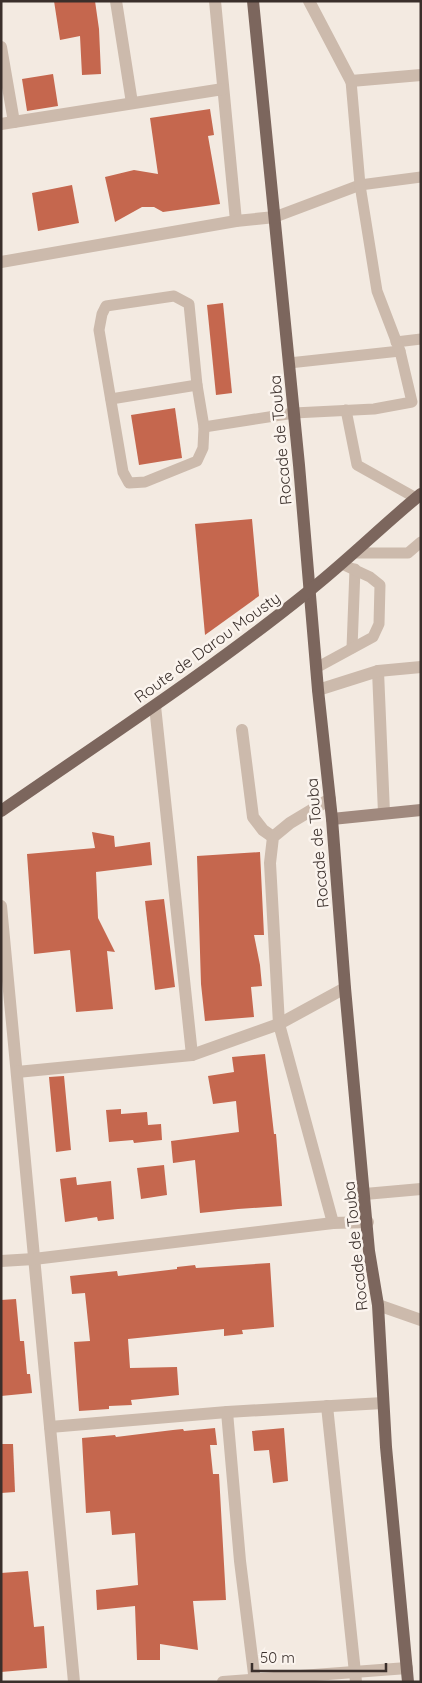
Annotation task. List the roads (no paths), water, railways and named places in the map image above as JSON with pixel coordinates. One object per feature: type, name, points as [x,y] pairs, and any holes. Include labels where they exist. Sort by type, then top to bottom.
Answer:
[{"type":"main road","name":"Rocade de Touba","points":[[253,1],[294,413],[370,1251],[378,1305],[383,1403],[408,1682]]},
{"type":"main road","name":"Route de Darou Mousty","points":[[1,811],[155,706],[310,590],[418,496]]},
{"type":"street","points":[[116,1],[132,103]]},
{"type":"street","points":[[215,1],[236,222]]},
{"type":"street","points":[[309,1],[351,80],[421,75]]},
{"type":"street","points":[[1,47],[7,123],[224,89]]},
{"type":"street","points":[[1,262],[236,222],[275,218]]},
{"type":"street","points":[[318,690],[378,671],[421,667]]},
{"type":"street","points":[[378,671],[384,813]]},
{"type":"street","points":[[155,706],[192,1055]]},
{"type":"street","points":[[242,730],[252,816],[263,830],[273,837]]},
{"type":"street","points":[[330,799],[290,823],[273,837],[270,863],[279,1024],[333,1223]]},
{"type":"street","points":[[332,819],[421,810]]},
{"type":"street","points":[[1,906],[74,1682]]},
{"type":"street","points":[[17,1072],[192,1055],[279,1024],[345,988]]},
{"type":"street","points":[[1,1034],[12,1025]]},
{"type":"street","points":[[365,1194],[421,1189]]},
{"type":"street","points":[[1,1261],[333,1223],[368,1222]]},
{"type":"street","points":[[378,1305],[421,1320]]},
{"type":"street","points":[[50,1427],[227,1412],[383,1403]]},
{"type":"street","points":[[327,1406],[355,1676]]},
{"type":"street","points":[[227,1412],[240,1561],[255,1680]]},
{"type":"street","points":[[223,1682],[355,1676],[407,1668]]},
{"type":"lane","points":[[204,427],[294,413],[374,409],[416,403],[398,346],[377,291],[360,184],[351,80]]},
{"type":"lane","points":[[275,218],[360,184],[421,177]]},
{"type":"lane","points":[[174,296],[189,304],[197,384],[204,427],[203,448],[197,461],[145,482],[129,482],[123,472],[111,399],[99,330],[102,314],[106,306],[174,296]]},
{"type":"lane","points":[[289,363],[398,346],[421,339]]},
{"type":"lane","points":[[111,399],[197,384]]},
{"type":"lane","points":[[346,410],[357,464],[418,496]]},
{"type":"lane","points":[[354,553],[408,553],[421,542]]},
{"type":"lane","points":[[316,668],[373,637],[378,624],[380,585],[370,577],[342,564]]},
{"type":"lane","points":[[352,648],[355,569]]}]
